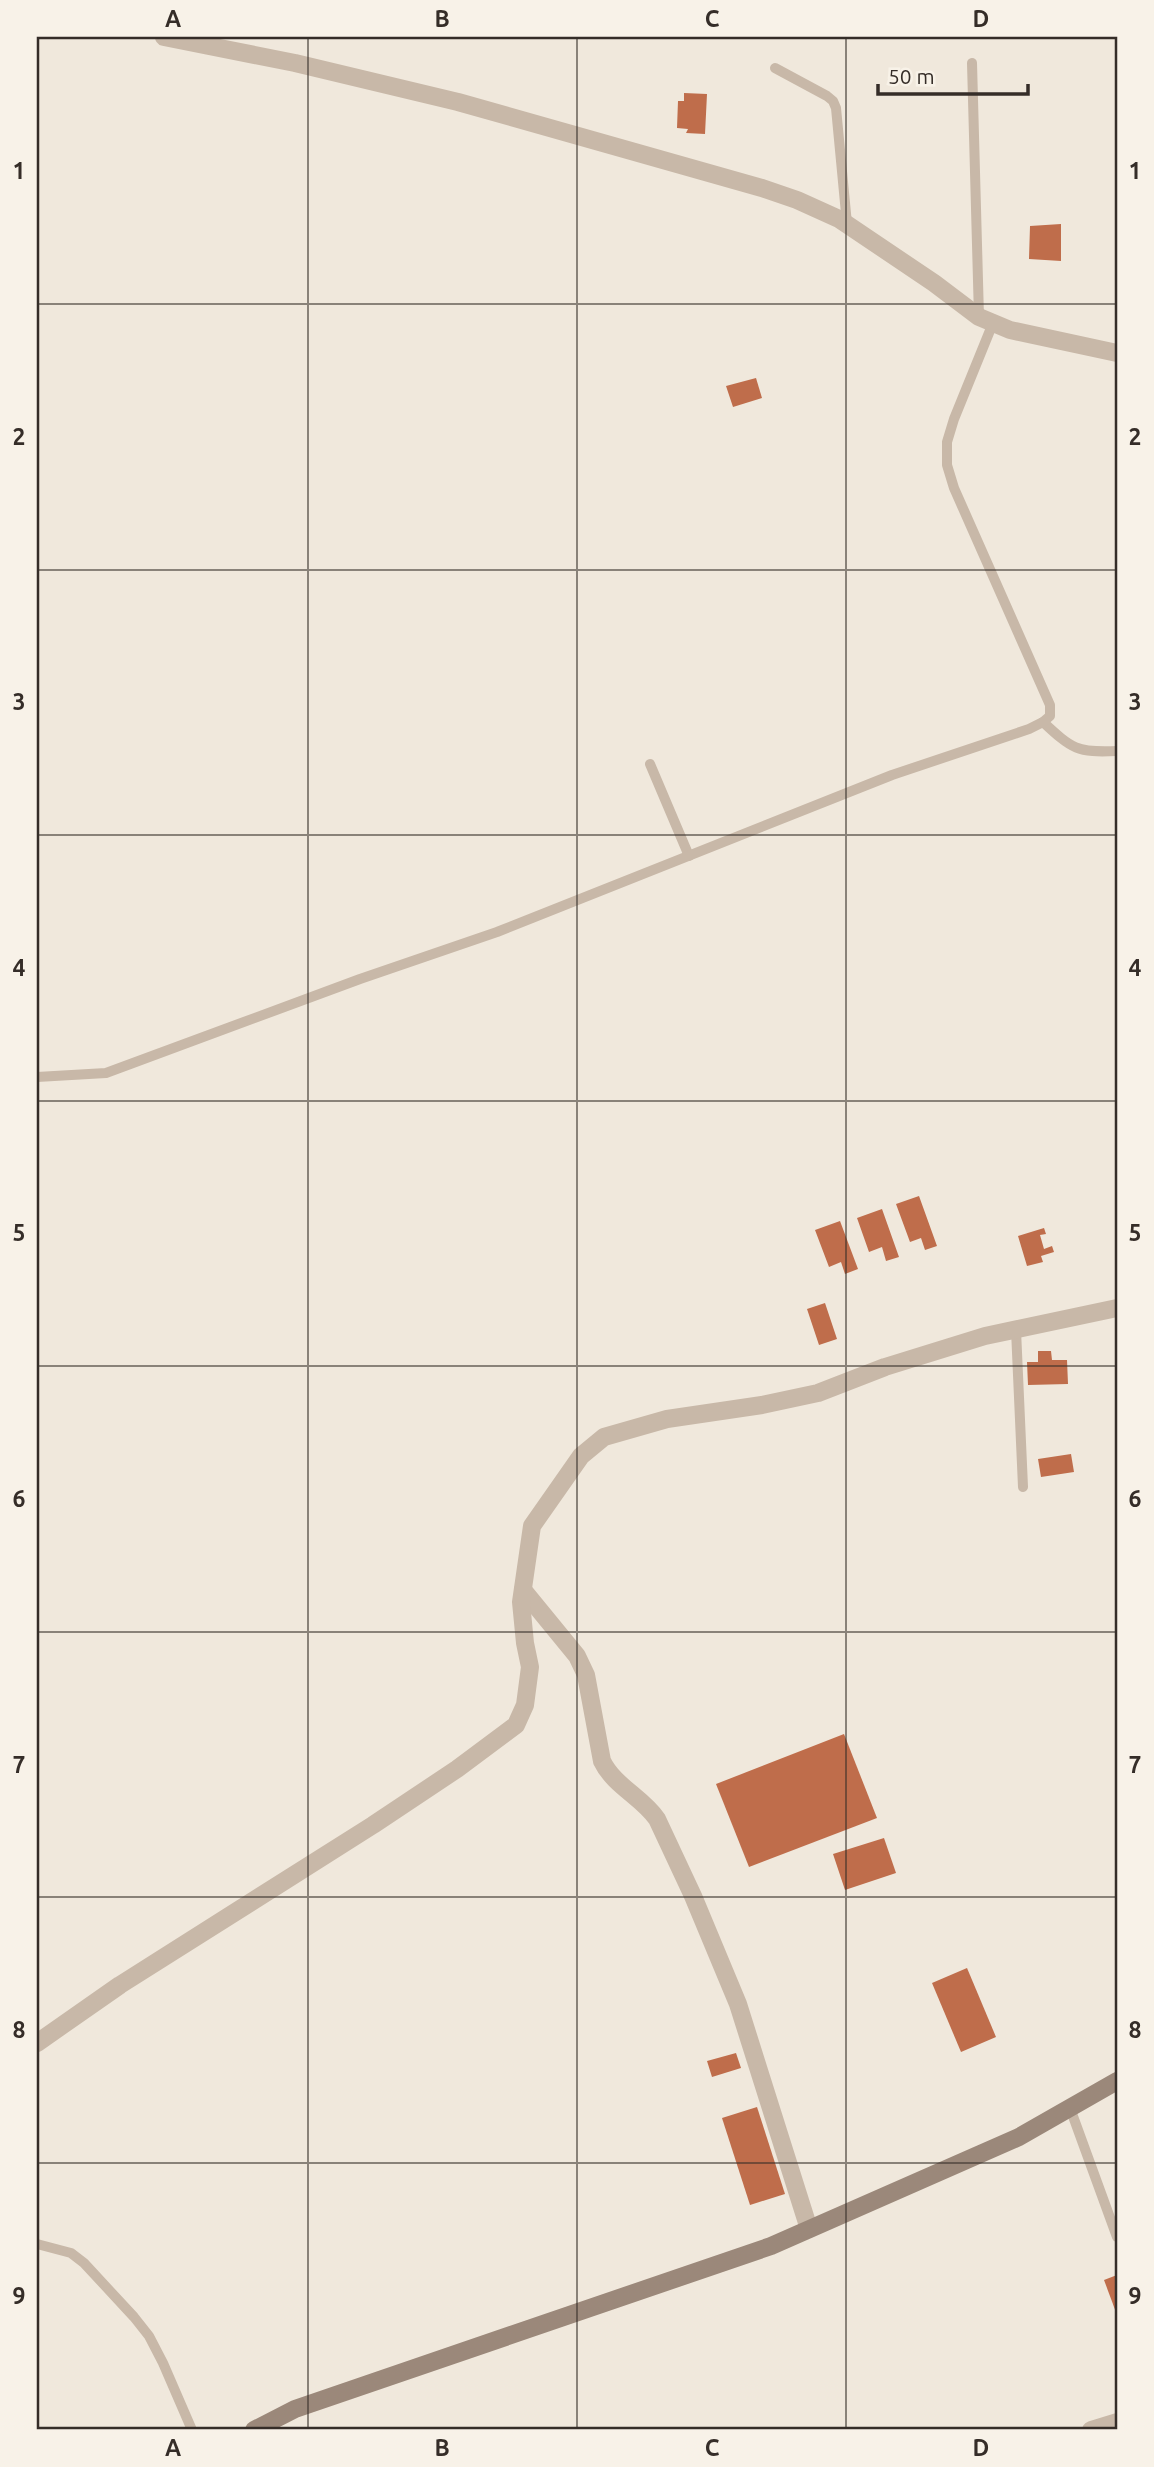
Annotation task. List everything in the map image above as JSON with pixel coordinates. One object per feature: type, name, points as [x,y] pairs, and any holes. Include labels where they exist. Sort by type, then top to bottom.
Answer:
[{"type":"street","points":[[164,37],[295,63],[458,102],[762,188],[797,200],[846,224],[986,320],[1010,330],[1117,353]]},
{"type":"street","points":[[37,2043],[120,1985],[373,1825],[457,1769],[516,1725],[525,1705],[530,1667],[524,1643],[521,1602],[532,1526],[581,1456],[604,1437],[667,1419],[762,1405],[818,1393],[885,1367],[985,1336],[1117,1308]]},
{"type":"street","points":[[523,1590],[577,1656],[586,1675],[602,1761],[608,1774],[650,1808],[693,1896],[738,2004],[809,2229]]},
{"type":"street","points":[[265,2428],[295,2409],[771,2246],[1019,2137],[1117,2081]]},
{"type":"street","points":[[1091,2430],[1117,2422]]},
{"type":"lane","points":[[37,1077],[106,1073],[360,979],[497,932],[892,775],[1003,738],[1043,722],[1050,716],[1050,705],[954,488],[947,465],[947,442],[986,320],[972,63]]},
{"type":"lane","points":[[775,68],[833,101],[836,108],[846,224]]},
{"type":"lane","points":[[1043,722],[1074,749],[1117,751]]},
{"type":"lane","points":[[650,764],[689,856]]},
{"type":"lane","points":[[1016,1330],[1023,1487]]},
{"type":"lane","points":[[1070,2108],[1117,2237]]},
{"type":"lane","points":[[37,2244],[71,2253],[84,2263],[134,2317],[149,2336],[192,2430]]},
{"type":"lane","points":[[37,2253],[49,2248]]},
{"type":"building","points":[[684,93],[707,94],[705,134],[686,133],[688,129],[677,128],[678,101],[684,101]]},
{"type":"building","points":[[1061,224],[1061,261],[1029,259],[1030,226]]},
{"type":"building","points":[[756,378],[762,398],[733,407],[726,386]]},
{"type":"building","points":[[919,1196],[937,1246],[925,1250],[921,1238],[910,1242],[896,1204]]},
{"type":"building","points":[[882,1209],[899,1257],[886,1261],[882,1247],[869,1252],[857,1218]]},
{"type":"building","points":[[840,1221],[858,1269],[845,1274],[841,1262],[829,1267],[815,1230]]},
{"type":"building","points":[[1044,1228],[1046,1234],[1040,1235],[1044,1249],[1052,1246],[1054,1252],[1041,1256],[1043,1262],[1027,1266],[1018,1236]]},
{"type":"building","points":[[825,1303],[837,1339],[819,1345],[807,1309]]},
{"type":"building","points":[[1038,1351],[1051,1351],[1052,1360],[1067,1360],[1068,1384],[1028,1385],[1027,1362],[1038,1362]]},
{"type":"building","points":[[1071,1454],[1074,1472],[1041,1477],[1038,1459]]},
{"type":"building","points":[[844,1734],[877,1818],[749,1867],[716,1784]]},
{"type":"building","points":[[884,1838],[896,1873],[845,1890],[833,1854]]},
{"type":"building","points":[[967,1968],[996,2037],[961,2052],[932,1983]]},
{"type":"building","points":[[736,2053],[741,2068],[712,2077],[707,2061]]},
{"type":"building","points":[[757,2107],[785,2194],[750,2205],[722,2118]]},
{"type":"building","points":[[1117,2275],[1117,2315],[1104,2280]]}]
